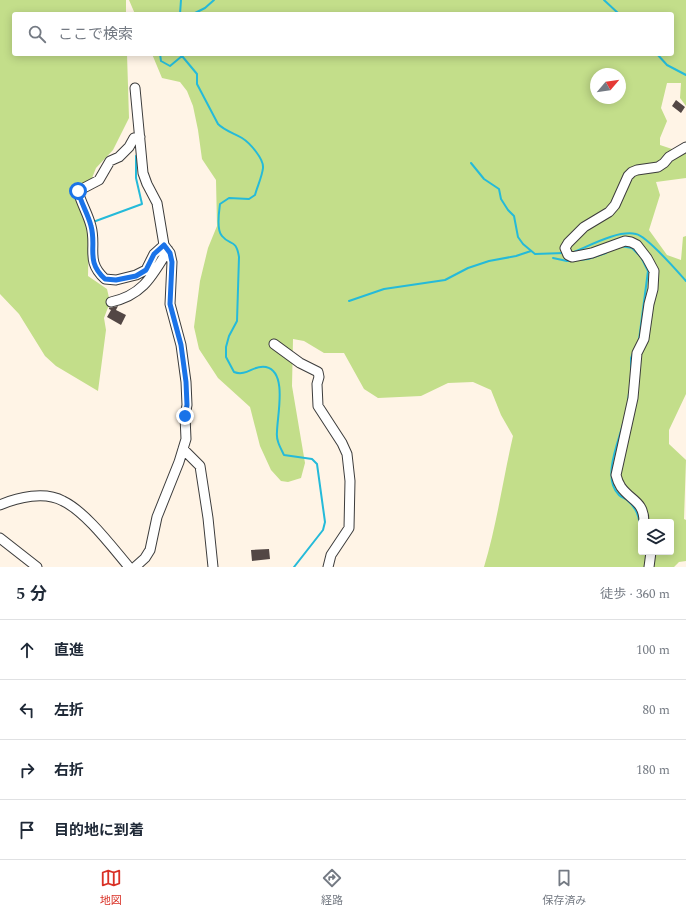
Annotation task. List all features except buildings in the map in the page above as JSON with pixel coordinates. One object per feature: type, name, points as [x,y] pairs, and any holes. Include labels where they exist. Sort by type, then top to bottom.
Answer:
[{"type":"street","points":[[135,567],[145,558],[150,550],[157,517],[180,462],[186,439],[186,382],[181,345],[170,304],[172,262],[170,253],[166,248],[157,203],[143,173],[136,88]]},
{"type":"street","points":[[140,137],[134,138],[129,147],[119,157],[110,161],[99,180],[78,191],[92,227],[93,260],[97,272],[105,279],[116,280],[136,276],[146,270],[154,254],[166,248]]},
{"type":"street","points":[[644,519],[641,506],[621,487],[616,475],[633,398],[637,353],[644,339],[654,288],[654,271],[637,245],[631,242],[625,241],[592,253],[572,257],[568,255],[565,248],[584,227],[609,212],[615,205],[628,176],[632,172],[658,167],[669,157],[686,147]]},
{"type":"street","points":[[112,302],[123,299],[149,281],[166,248]]},
{"type":"street","points":[[274,344],[300,364],[318,372],[318,406],[347,454],[350,481],[349,528],[331,554],[328,567]]},
{"type":"street","points":[[183,449],[200,466],[208,518],[213,567]]},
{"type":"street","points":[[0,505],[23,497],[41,495],[63,500],[84,516],[129,567]]},
{"type":"street","points":[[0,538],[37,567]]},
{"type":"street","points":[[649,567],[651,555]]},
{"type":"green space","points":[[0,0],[126,0],[126,12],[12,12],[12,56],[127,56],[129,118],[113,150],[96,168],[90,183],[75,189],[89,235],[88,276],[107,289],[110,302],[104,318],[106,330],[98,391],[56,366],[45,356],[19,314],[0,294]]},
{"type":"green space","points":[[129,0],[686,0],[686,106],[680,98],[681,83],[667,83],[661,108],[667,121],[660,138],[660,145],[681,152],[686,151],[686,178],[656,182],[660,195],[649,230],[667,255],[681,260],[683,237],[686,236],[686,394],[669,430],[669,444],[686,460],[684,519],[686,520],[686,561],[679,562],[674,567],[484,567],[489,551],[513,436],[501,415],[491,390],[473,382],[448,383],[421,396],[378,398],[364,389],[344,353],[324,353],[304,341],[293,339],[292,386],[305,463],[301,478],[288,482],[281,481],[271,470],[260,446],[250,407],[218,378],[199,349],[194,327],[200,281],[208,248],[217,226],[216,180],[202,159],[193,106],[187,91],[180,82],[162,78],[153,56],[674,56],[674,12],[134,12]]},
{"type":"waterway","points":[[180,12],[181,0]]},
{"type":"waterway","points":[[197,12],[205,8],[214,0]]},
{"type":"waterway","points":[[604,0],[617,12]]},
{"type":"waterway","points":[[160,56],[161,61],[170,66],[182,56]]},
{"type":"waterway","points":[[182,56],[197,74],[197,84],[218,124],[242,138],[249,144],[259,156],[263,164],[262,175],[255,195],[249,199],[229,198],[220,204],[218,221],[220,233],[225,239],[236,247],[239,257],[237,321],[229,336],[226,347],[226,357],[234,372],[243,373],[258,367],[266,367],[273,371],[277,377],[280,395],[277,435],[281,449],[284,455],[312,459],[317,464],[325,522],[323,530],[294,567]]},
{"type":"waterway","points":[[659,56],[667,65],[686,75]]},
{"type":"waterway","points":[[93,222],[142,204],[136,178],[136,156],[138,154]]},
{"type":"waterway","points":[[471,163],[484,179],[499,189],[501,199],[514,216],[518,237],[523,244],[535,254],[564,253]]},
{"type":"waterway","points":[[574,252],[613,236],[629,233],[636,234],[641,236],[654,247],[686,281]]},
{"type":"waterway","points":[[621,246],[632,248],[641,257],[648,271],[639,340]]},
{"type":"waterway","points":[[349,301],[384,289],[445,280],[468,268],[489,261],[516,256],[531,251]]},
{"type":"waterway","points":[[578,260],[588,259],[606,253]]},
{"type":"waterway","points":[[553,258],[571,261]]},
{"type":"waterway","points":[[631,374],[631,358],[633,353]]},
{"type":"waterway","points":[[628,402],[629,393]]},
{"type":"waterway","points":[[623,424],[611,471],[612,480],[614,488],[619,495],[630,503],[638,519]]},
{"type":"route","points":[[78,191],[92,227],[93,260],[97,272],[105,279],[116,280],[136,276],[146,270],[154,254],[164,245],[170,253],[172,262],[170,304],[181,345],[186,382],[187,405],[185,416]]}]
